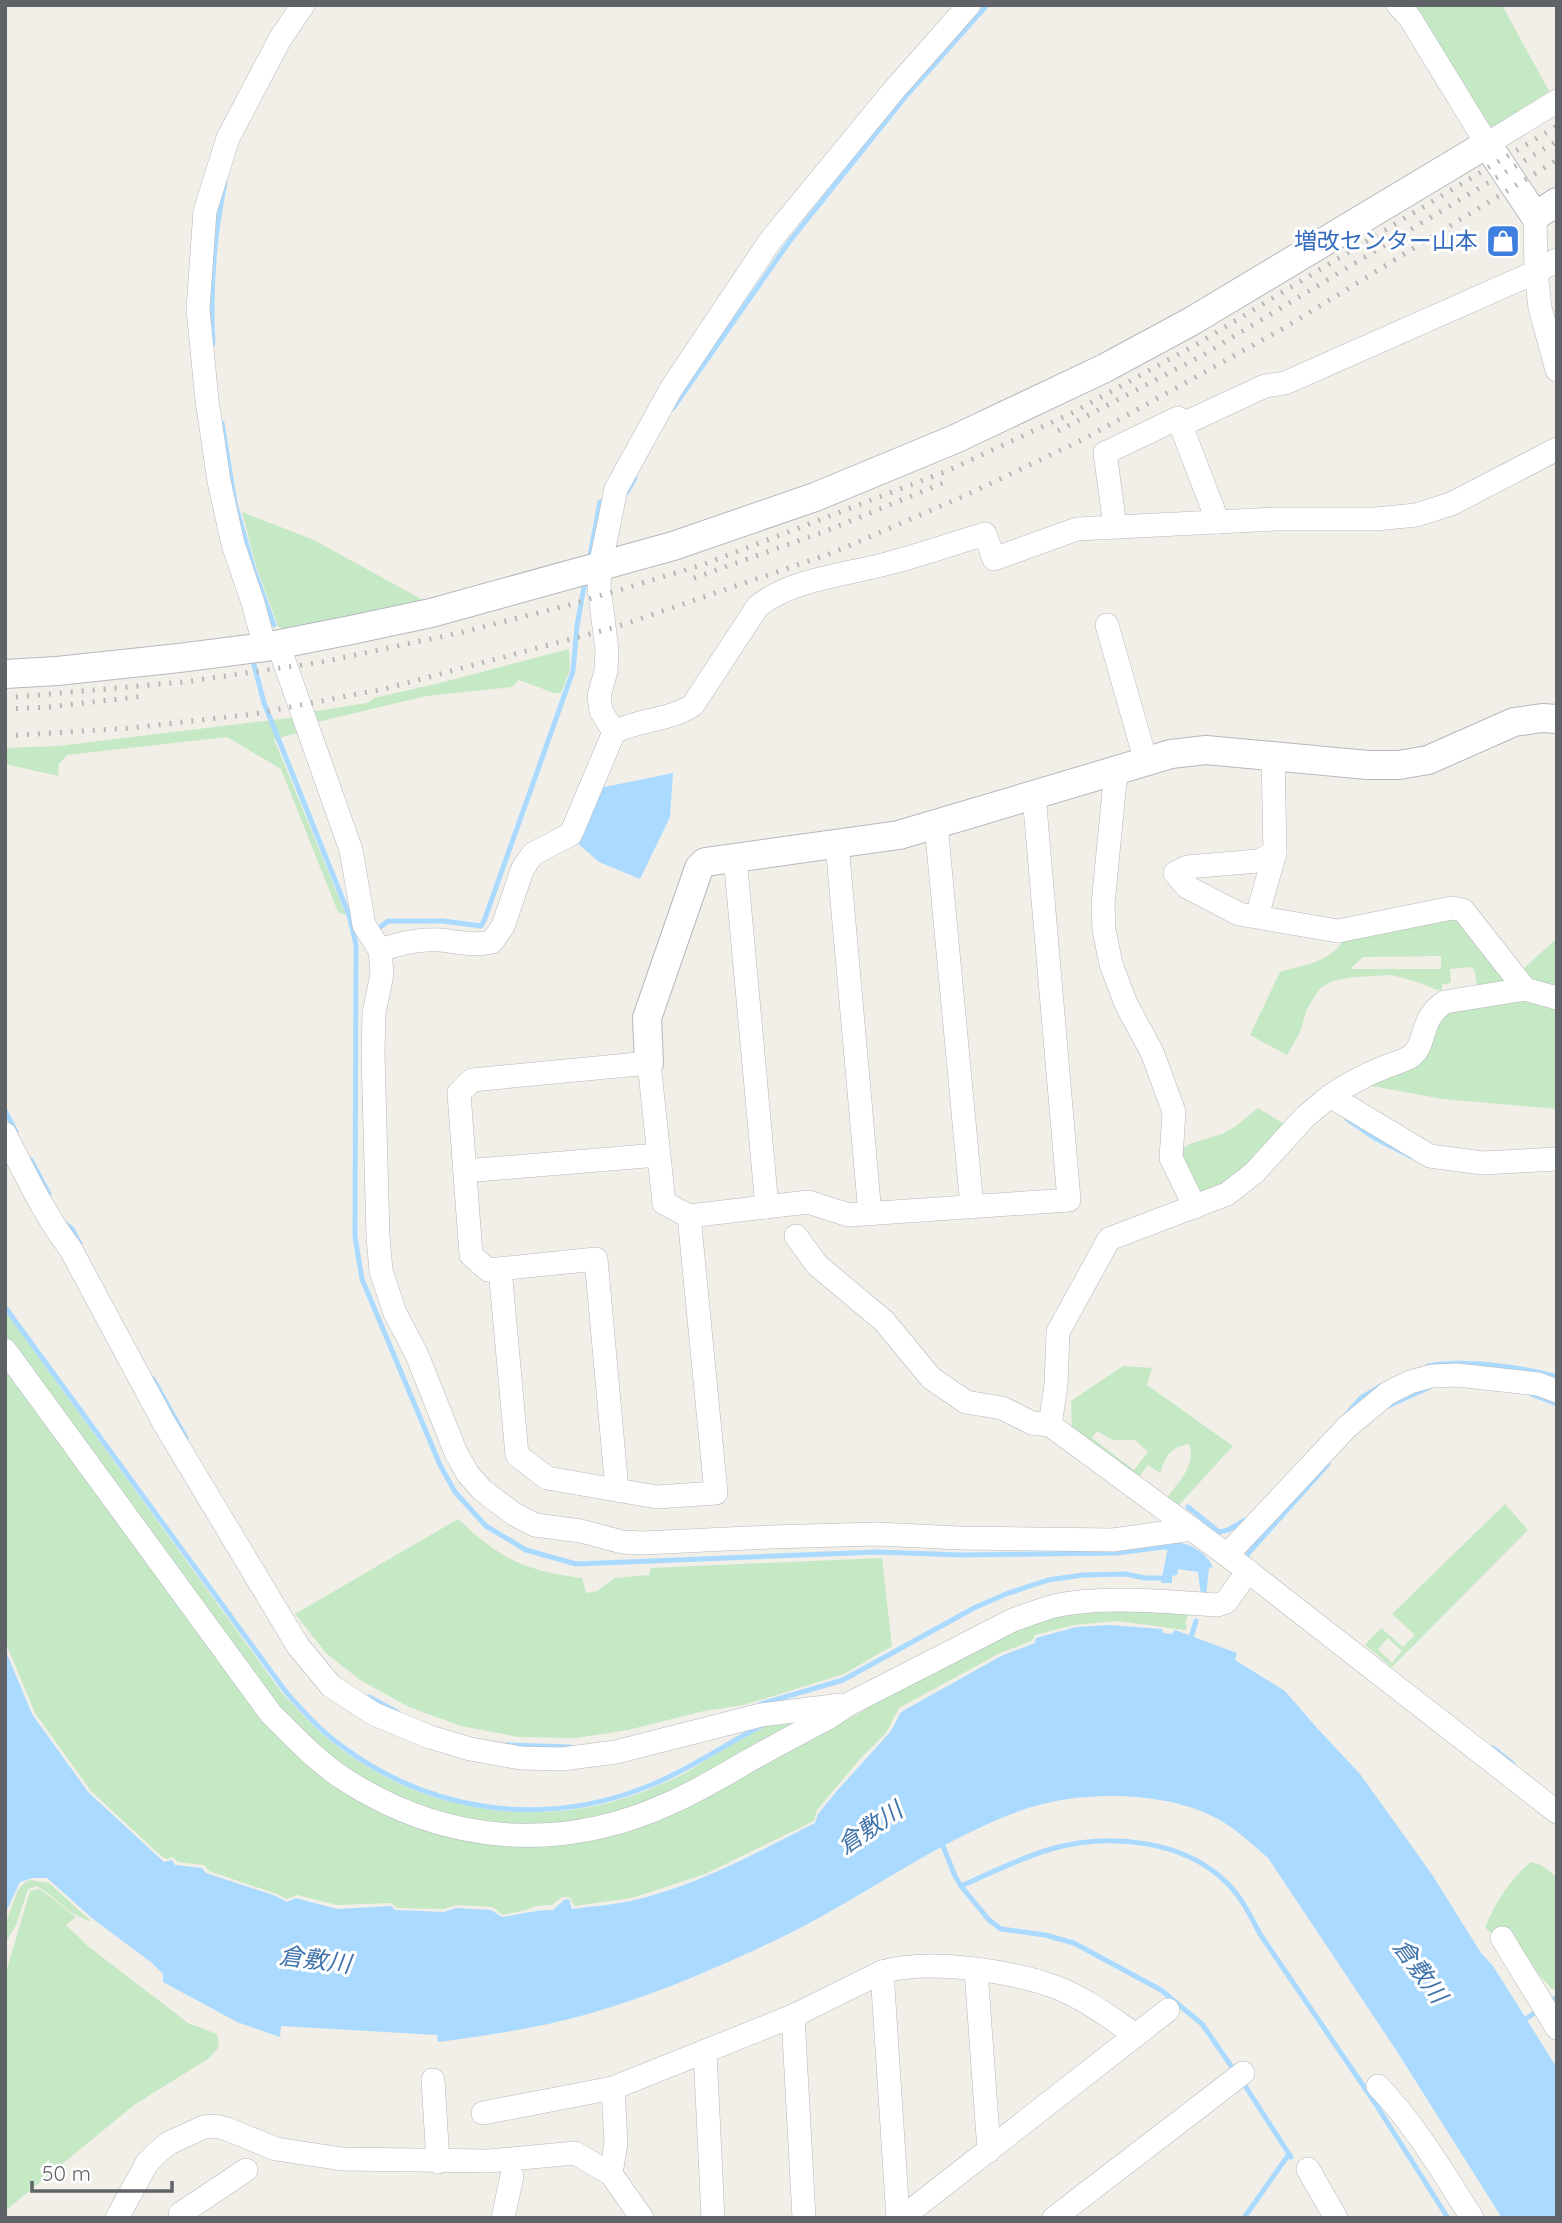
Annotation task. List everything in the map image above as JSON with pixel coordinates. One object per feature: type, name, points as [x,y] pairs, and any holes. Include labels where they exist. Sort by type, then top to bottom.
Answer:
[{"type":"street","points":[[303,5],[280,39],[228,138],[205,211],[198,309],[207,400],[219,481],[233,544],[253,603],[351,849],[363,919],[374,940],[382,974],[374,1013],[373,1054],[381,1270],[395,1313],[417,1355],[456,1452],[468,1474],[498,1503],[536,1525],[581,1531],[622,1542],[877,1534],[1113,1540],[1192,1528]]},
{"type":"street","points":[[614,732],[601,711],[599,696],[606,671],[607,650],[599,587],[591,569],[614,497],[670,389],[770,240],[894,90],[969,5]]},
{"type":"street","points":[[1398,5],[1410,19],[1487,144],[1546,209],[1536,272],[1540,308],[1557,370]]},
{"type":"street","points":[[5,674],[138,662],[271,645],[430,612],[673,546],[815,497],[955,439],[1105,368],[1192,321],[1557,101]]},
{"type":"street","points":[[1181,425],[1265,386],[1285,383],[1536,272],[1557,260]]},
{"type":"street","points":[[1115,526],[1105,453],[1178,418],[1218,522]]},
{"type":"street","points":[[374,940],[442,940],[477,946],[492,942],[503,926],[523,868],[533,854],[571,834],[614,732],[627,726],[680,713],[693,705],[758,606],[772,595],[811,582],[888,564],[985,534],[994,559],[1077,529],[1275,519],[1376,519],[1416,515],[1451,504],[1557,449]]},
{"type":"street","points":[[1107,625],[1146,762]]},
{"type":"street","points":[[1034,795],[1069,1200],[849,1215],[807,1202],[689,1216],[664,1203],[649,1063],[647,1018],[699,868],[705,862],[899,835],[1171,754],[1206,750],[1368,765],[1399,765],[1428,760],[1514,722],[1557,719]]},
{"type":"street","points":[[1257,916],[1275,853],[1273,756]]},
{"type":"street","points":[[1116,771],[1103,904],[1104,930],[1111,964],[1126,1004],[1152,1052],[1174,1112],[1171,1158],[1195,1208]]},
{"type":"street","points":[[936,824],[972,1207]]},
{"type":"street","points":[[837,844],[870,1214]]},
{"type":"street","points":[[1275,853],[1258,862],[1187,867],[1175,873],[1187,887],[1239,914],[1338,931],[1452,908],[1463,910],[1525,989]]},
{"type":"street","points":[[735,857],[767,1207]]},
{"type":"street","points":[[1050,1426],[1056,1385],[1058,1332],[1109,1239],[1227,1194],[1254,1173],[1305,1117],[1330,1096],[1350,1082],[1413,1056],[1420,1045],[1427,1020],[1436,1008],[1445,1002],[1525,989],[1557,998]]},
{"type":"street","points":[[617,1490],[596,1259],[488,1270],[471,1255],[459,1093],[472,1080],[649,1063]]},
{"type":"street","points":[[1330,1096],[1430,1156],[1482,1163],[1557,1158]]},
{"type":"street","points":[[5,1134],[33,1190],[55,1229],[70,1248],[164,1423],[298,1646],[331,1686],[374,1714],[429,1737],[470,1749],[521,1758],[562,1759],[616,1752],[765,1714],[849,1704]]},
{"type":"street","points":[[465,1171],[659,1154]]},
{"type":"street","points":[[500,1269],[517,1455],[547,1478],[657,1497],[716,1493],[689,1216]]},
{"type":"street","points":[[796,1236],[817,1265],[884,1321],[931,1378],[966,1402],[1002,1408],[1032,1423],[1050,1426],[1192,1528],[1557,1812]]},
{"type":"street","points":[[5,1350],[271,1714],[307,1749],[345,1780],[395,1808],[452,1828],[501,1836],[542,1835],[622,1822],[669,1804],[849,1704],[988,1631],[1036,1611],[1071,1604],[1124,1601],[1217,1605],[1226,1602],[1248,1571]]},
{"type":"street","points":[[1227,1555],[1347,1427],[1388,1393],[1410,1382],[1432,1376],[1457,1375],[1538,1384],[1557,1391]]},
{"type":"street","points":[[1502,1938],[1557,2028]]},
{"type":"street","points":[[483,2113],[613,2088],[793,2016],[882,1972],[914,1965],[976,1970],[1030,1979],[1060,1989],[1136,2035]]},
{"type":"street","points":[[976,1970],[989,2151]]},
{"type":"street","points":[[882,1972],[898,2214],[913,2209],[1168,2010]]},
{"type":"street","points":[[793,2016],[804,2218]]},
{"type":"street","points":[[705,2051],[713,2218]]},
{"type":"street","points":[[1054,2218],[1239,2075]]},
{"type":"street","points":[[433,2080],[438,2162]]},
{"type":"street","points":[[1378,2086],[1425,2145],[1472,2218]]},
{"type":"street","points":[[611,2175],[617,2143],[613,2088]]},
{"type":"street","points":[[117,2218],[147,2163],[158,2152],[169,2143],[204,2127],[215,2126],[276,2149],[342,2159],[489,2161],[575,2153],[611,2175],[642,2218]]},
{"type":"street","points":[[1308,2169],[1336,2218]]},
{"type":"street","points":[[183,2218],[180,2214],[246,2170]]},
{"type":"street","points":[[503,2218],[512,2176]]},
{"type":"green space","points":[[1412,5],[1502,5],[1549,91],[1494,127],[1486,125]]},
{"type":"green space","points":[[242,512],[314,540],[430,604],[286,632],[278,626],[256,566]]},
{"type":"green space","points":[[569,649],[570,669],[561,693],[519,680],[512,687],[426,696],[313,723],[310,712],[367,703],[374,698]]},
{"type":"green space","points":[[298,717],[302,732],[274,739],[346,915],[338,912],[281,769],[227,737],[67,755],[59,764],[58,776],[5,764],[5,748],[58,746]]},
{"type":"green space","points":[[1454,911],[1503,966],[1505,983],[1477,986],[1472,967],[1450,969],[1451,983],[1442,984],[1442,990],[1392,975],[1333,981],[1320,988],[1307,1009],[1300,1032],[1287,1055],[1250,1035],[1280,972],[1325,957],[1340,945],[1345,937]],"holes":[[[1441,956],[1441,969],[1350,969],[1363,957]]]},
{"type":"green space","points":[[1557,938],[1557,992],[1530,983],[1520,972]]},
{"type":"green space","points":[[1526,995],[1557,1006],[1557,1109],[1443,1099],[1366,1085],[1412,1064],[1438,1012]]},
{"type":"green space","points":[[1258,1108],[1286,1125],[1235,1179],[1199,1199],[1176,1153],[1190,1144],[1222,1134]]},
{"type":"green space","points":[[5,1311],[282,1693],[327,1738],[362,1764],[400,1784],[439,1799],[481,1808],[523,1812],[565,1811],[607,1803],[648,1790],[682,1775],[759,1729],[782,1719],[821,1710],[648,1807],[560,1829],[472,1826],[391,1801],[301,1739],[5,1343]]},
{"type":"green space","points":[[5,1358],[331,1777],[533,1843],[807,1741],[877,1701],[1056,1610],[1192,1609],[1191,1615],[1187,1617],[1185,1630],[1117,1621],[1074,1625],[1035,1635],[1032,1641],[1002,1652],[899,1708],[886,1733],[817,1810],[814,1821],[705,1874],[632,1898],[574,1906],[570,1897],[562,1897],[552,1905],[536,1906],[502,1915],[493,1907],[456,1905],[444,1909],[397,1908],[391,1903],[337,1905],[297,1895],[287,1899],[209,1871],[204,1865],[178,1862],[173,1857],[166,1859],[159,1854],[91,1791],[35,1713],[5,1641]]},
{"type":"green space","points":[[1123,1366],[1152,1368],[1147,1385],[1233,1446],[1177,1507],[1167,1498],[1188,1466],[1191,1452],[1189,1444],[1170,1453],[1160,1473],[1148,1465],[1139,1477],[1072,1429],[1071,1401]],"holes":[[[1097,1431],[1113,1440],[1135,1440],[1148,1452],[1134,1470],[1092,1438]]]},
{"type":"green space","points":[[1505,1504],[1528,1530],[1392,1667],[1365,1645],[1381,1628],[1403,1647],[1415,1635],[1392,1614]],"holes":[[[1388,1638],[1402,1651],[1392,1663],[1378,1649]]]},
{"type":"green space","points":[[458,1519],[487,1544],[514,1561],[544,1571],[582,1578],[586,1593],[597,1591],[615,1578],[649,1575],[651,1568],[882,1558],[892,1646],[844,1674],[744,1705],[704,1711],[628,1730],[576,1738],[519,1737],[461,1726],[409,1707],[360,1680],[326,1653],[295,1614]]},
{"type":"green space","points":[[1531,1862],[1541,1865],[1557,1877],[1557,1989],[1552,1989],[1521,1955],[1485,1927],[1504,1892]]},
{"type":"green space","points":[[30,1880],[49,1883],[91,1921],[76,1915],[37,1886],[28,1889],[16,1925],[5,1943],[5,1925],[18,1890]]},
{"type":"green space","points":[[40,1889],[76,1917],[66,1925],[89,1947],[188,2023],[217,2034],[219,2047],[208,2059],[134,2105],[5,2211],[5,1976],[30,1891]]},
{"type":"water","points":[[673,773],[670,817],[640,879],[599,862],[575,841],[600,788]]},
{"type":"water","points":[[1169,1542],[1194,1548],[1210,1561],[1213,1567],[1209,1568],[1206,1597],[1201,1596],[1198,1572],[1178,1569],[1177,1575],[1172,1576],[1172,1583],[1161,1583]]},
{"type":"water","name":"倉敷川","points":[[1110,1625],[1162,1629],[1163,1633],[1172,1634],[1175,1630],[1237,1653],[1235,1660],[1285,1691],[1360,1774],[1431,1873],[1557,2068],[1557,2218],[1502,2218],[1396,2050],[1268,1858],[1218,1819],[1169,1802],[1137,1797],[1096,1796],[1054,1801],[1028,1808],[926,1855],[795,1931],[676,1984],[570,2019],[514,2031],[438,2042],[437,2035],[281,2026],[280,2037],[237,2022],[163,1982],[163,1974],[152,1963],[93,1919],[47,1878],[20,1882],[5,1914],[5,1649],[32,1714],[88,1792],[164,1862],[172,1860],[175,1865],[202,1868],[206,1873],[287,1902],[296,1898],[337,1909],[391,1906],[395,1910],[444,1912],[456,1908],[491,1910],[502,1917],[553,1910],[569,1899],[572,1909],[631,1901],[703,1878],[748,1857],[815,1823],[818,1814],[836,1792],[891,1731],[901,1712],[1001,1656],[1035,1643],[1036,1638],[1076,1627]]},
{"type":"waterway","points":[[673,408],[789,242],[906,96],[987,5]]},
{"type":"waterway","points":[[213,344],[214,263],[225,183]]},
{"type":"waterway","points":[[222,423],[235,503],[253,567],[274,625]]},
{"type":"waterway","points":[[622,494],[627,492],[635,478]]},
{"type":"waterway","points":[[589,561],[600,502],[606,500]]},
{"type":"waterway","points":[[374,932],[388,921],[443,921],[481,926],[573,671],[585,581]]},
{"type":"waterway","points":[[253,661],[264,703],[349,915],[356,945],[355,1237],[362,1279],[440,1465],[455,1492],[486,1526],[526,1550],[576,1564],[878,1552],[962,1555],[1117,1553],[1174,1548]]},
{"type":"waterway","points":[[5,1110],[16,1132]]},
{"type":"waterway","points":[[1347,1119],[1373,1137],[1412,1157]]},
{"type":"waterway","points":[[31,1160],[49,1194]]},
{"type":"waterway","points":[[63,1222],[72,1229],[80,1244]]},
{"type":"waterway","points":[[5,1307],[286,1692],[325,1732],[373,1767],[409,1785],[446,1798],[523,1810],[563,1808],[602,1801],[657,1783],[763,1725]]},
{"type":"waterway","points":[[1428,1366],[1458,1363],[1493,1365],[1557,1377]]},
{"type":"waterway","points":[[153,1379],[186,1438]]},
{"type":"waterway","points":[[1346,1415],[1361,1398],[1381,1386]]},
{"type":"waterway","points":[[1388,1406],[1430,1387]]},
{"type":"waterway","points":[[1531,1394],[1557,1404]]},
{"type":"waterway","points":[[1243,1556],[1246,1556],[1328,1464]]},
{"type":"waterway","points":[[1188,1507],[1219,1532],[1245,1520]]},
{"type":"waterway","points":[[761,1704],[843,1680],[974,1608],[1048,1580],[1083,1575],[1126,1574],[1145,1578],[1167,1578]]},
{"type":"waterway","points":[[1190,1641],[1196,1621]]},
{"type":"waterway","points":[[369,1697],[397,1712]]},
{"type":"waterway","points":[[507,1745],[570,1747]]},
{"type":"waterway","points":[[1493,1748],[1513,1764]]},
{"type":"waterway","points":[[941,1841],[961,1886],[1051,1849],[1097,1841],[1121,1841],[1168,1849],[1190,1857],[1210,1869],[1228,1884],[1242,1901],[1260,1934],[1375,2103],[1448,2218]]},
{"type":"waterway","points":[[961,1886],[989,1920],[1001,1929],[1045,1935],[1074,1943],[1161,1990],[1202,2024],[1236,2073]]},
{"type":"waterway","points":[[1521,2022],[1533,2014]]},
{"type":"waterway","points":[[1242,2081],[1291,2157]]},
{"type":"waterway","points":[[1244,2218],[1289,2154]]},
{"type":"railway","points":[[5,698],[184,682],[322,662],[463,632],[569,605],[702,565],[947,471],[1074,412],[1197,344],[1557,126]]},
{"type":"railway","points":[[1058,431],[1203,355],[1557,141]]},
{"type":"railway","points":[[5,736],[130,728],[254,714],[384,689],[616,627],[832,553],[962,497],[1084,439],[1284,328],[1557,160]]},
{"type":"railway","points":[[694,578],[826,531],[943,483]]},
{"type":"railway","points":[[5,709],[49,707],[144,696]]},
{"type":"place","name":"増改センター山本","points":[[1503,241]]}]
